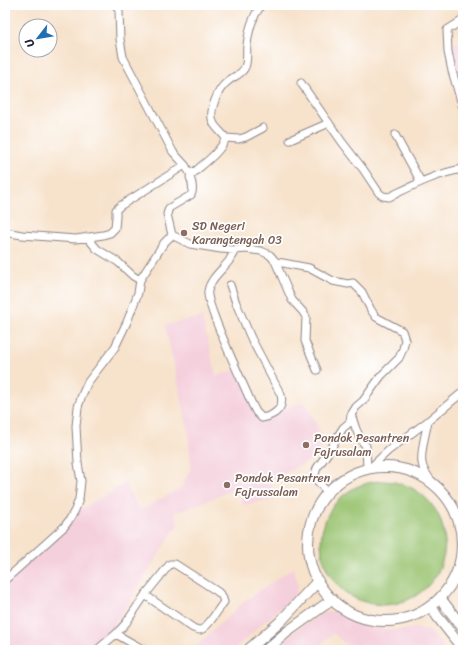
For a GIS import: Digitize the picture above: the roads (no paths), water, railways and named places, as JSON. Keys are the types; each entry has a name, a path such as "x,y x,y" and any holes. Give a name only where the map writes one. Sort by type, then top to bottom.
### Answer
{"main road":[{"path":"387,467 412,472 435,486 451,505 460,528 461,554 454,578 440,598 431,606 412,616 391,621 369,619 349,612 332,599 318,581 311,564 308,545 310,526 317,508 327,492 345,478 368,468 387,467"},
{"path":"248,650 280,622 318,581"},
{"path":"440,598 463,628"},
{"path":"266,650 287,632 332,599"},
{"path":"431,606 463,649"}],"street":[{"path":"116,5 119,11 120,39 123,57 173,152 191,175 190,177 193,192 168,210 167,214 172,235"},
{"path":"261,5 251,22 247,45 247,60 244,70 242,73 232,78 218,93 212,108 212,119 213,124 226,138 239,139 263,128"},
{"path":"463,20 447,30 448,52 463,108"},
{"path":"301,83 379,193 383,196 388,197 421,182 463,168"},
{"path":"290,140 329,123"},
{"path":"395,135 421,182"},
{"path":"191,175 212,158 220,149 226,138"},
{"path":"6,232 22,235 76,239 103,236 110,233 115,228 116,210 120,206 184,165"},
{"path":"172,235 190,244 221,249 246,249 261,251 270,255 276,262 292,300 306,317 305,341 317,370"},
{"path":"5,580 64,527 75,510 79,499 80,486 76,426 78,407 82,395 88,382 115,346 138,293 140,280 164,243 172,235"},
{"path":"87,237 97,249 118,262 133,276 140,280"},
{"path":"230,285 251,338 281,396 282,404 279,409 269,417 262,418 256,412 216,322 209,302 207,292 211,282 230,259 235,250"},
{"path":"276,262 309,268 333,281 348,284 353,283 362,292 376,317 402,331 405,340 399,358 381,376 351,415 350,422 343,428 317,468 314,477 327,492"},
{"path":"368,468 388,451 428,422 463,392"},
{"path":"351,415 361,440 366,446 368,468"},
{"path":"428,422 423,443 422,463 426,474 435,486"},
{"path":"97,650 116,634 168,565 175,564 218,592 222,596 224,602 207,626 200,630 193,628 145,596"},
{"path":"116,634 144,650"}],"waterway":[{"path":"5,281 5,298"}],"place":[{"name":"SD Negeri Karangtengah 03","path":"184,233"},
{"name":"Pondok Pesantren Fajrusalam","path":"306,445"},
{"name":"Pondok Pesantren Fajrussalam","path":"227,485"}]}
